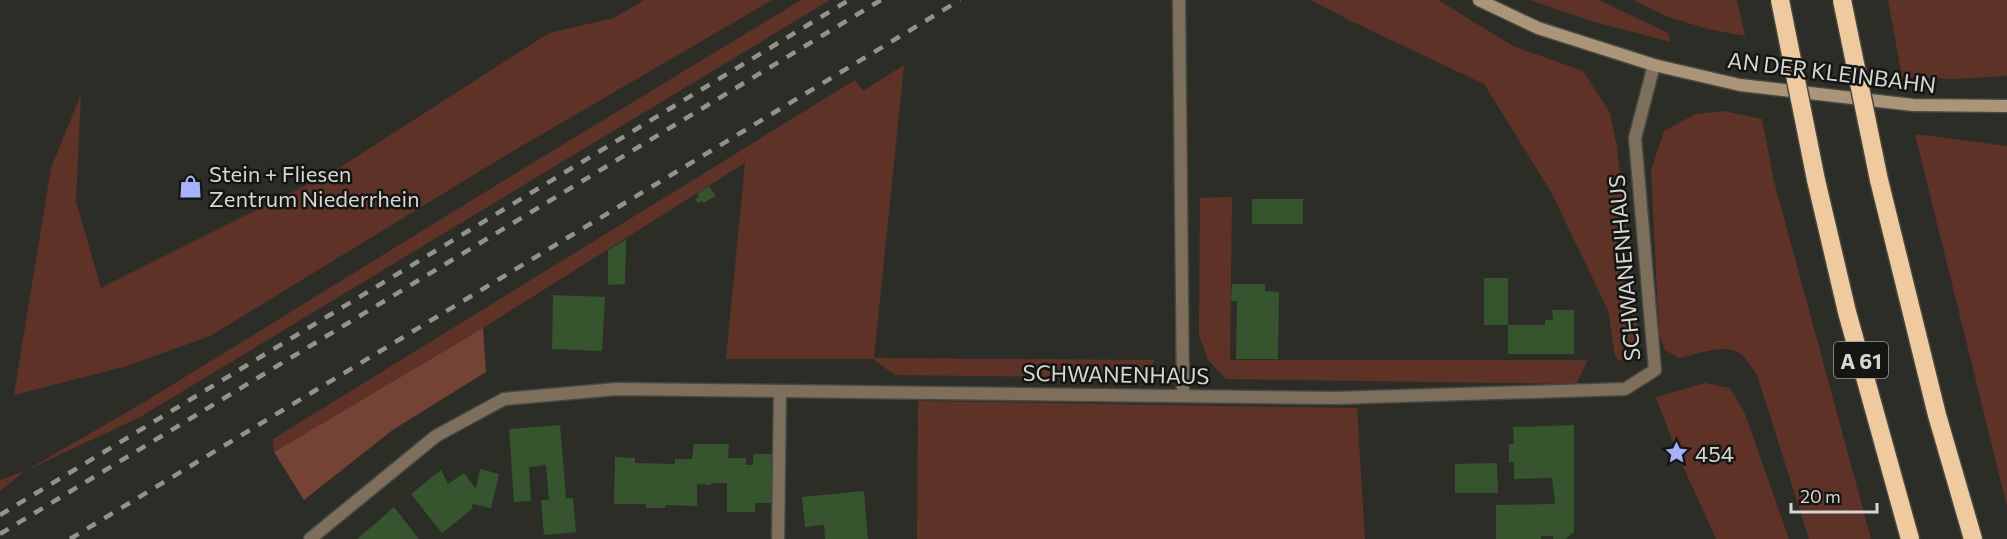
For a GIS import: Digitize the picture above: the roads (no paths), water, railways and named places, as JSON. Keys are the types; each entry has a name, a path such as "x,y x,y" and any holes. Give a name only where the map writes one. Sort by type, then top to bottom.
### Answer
{"highway":[{"name":"A 61","path":"1780,0 1816,180 1847,312 1910,539"},
{"name":"A 61","path":"1842,0 1879,180 1938,415 1973,539"}],"main road":[{"name":"AN DER KLEINBAHN","path":"1479,0 1538,28 1654,65 1740,85 1913,105 2007,106"}],"street":[{"path":"1179,0 1183,396"},
{"name":"SCHWANENHAUS","path":"310,539 436,436 504,399 617,389 1336,398 1625,389 1655,370 1635,138 1654,65"},
{"path":"778,539 780,391"}],"railway":[{"path":"0,515 849,0"},
{"path":"0,534 881,0"},
{"path":"70,539 960,0"}],"place":[{"name":"Stein + Fliesen Zentrum Niederrhein","path":"191,186"},
{"name":"454","path":"1677,453"}]}
